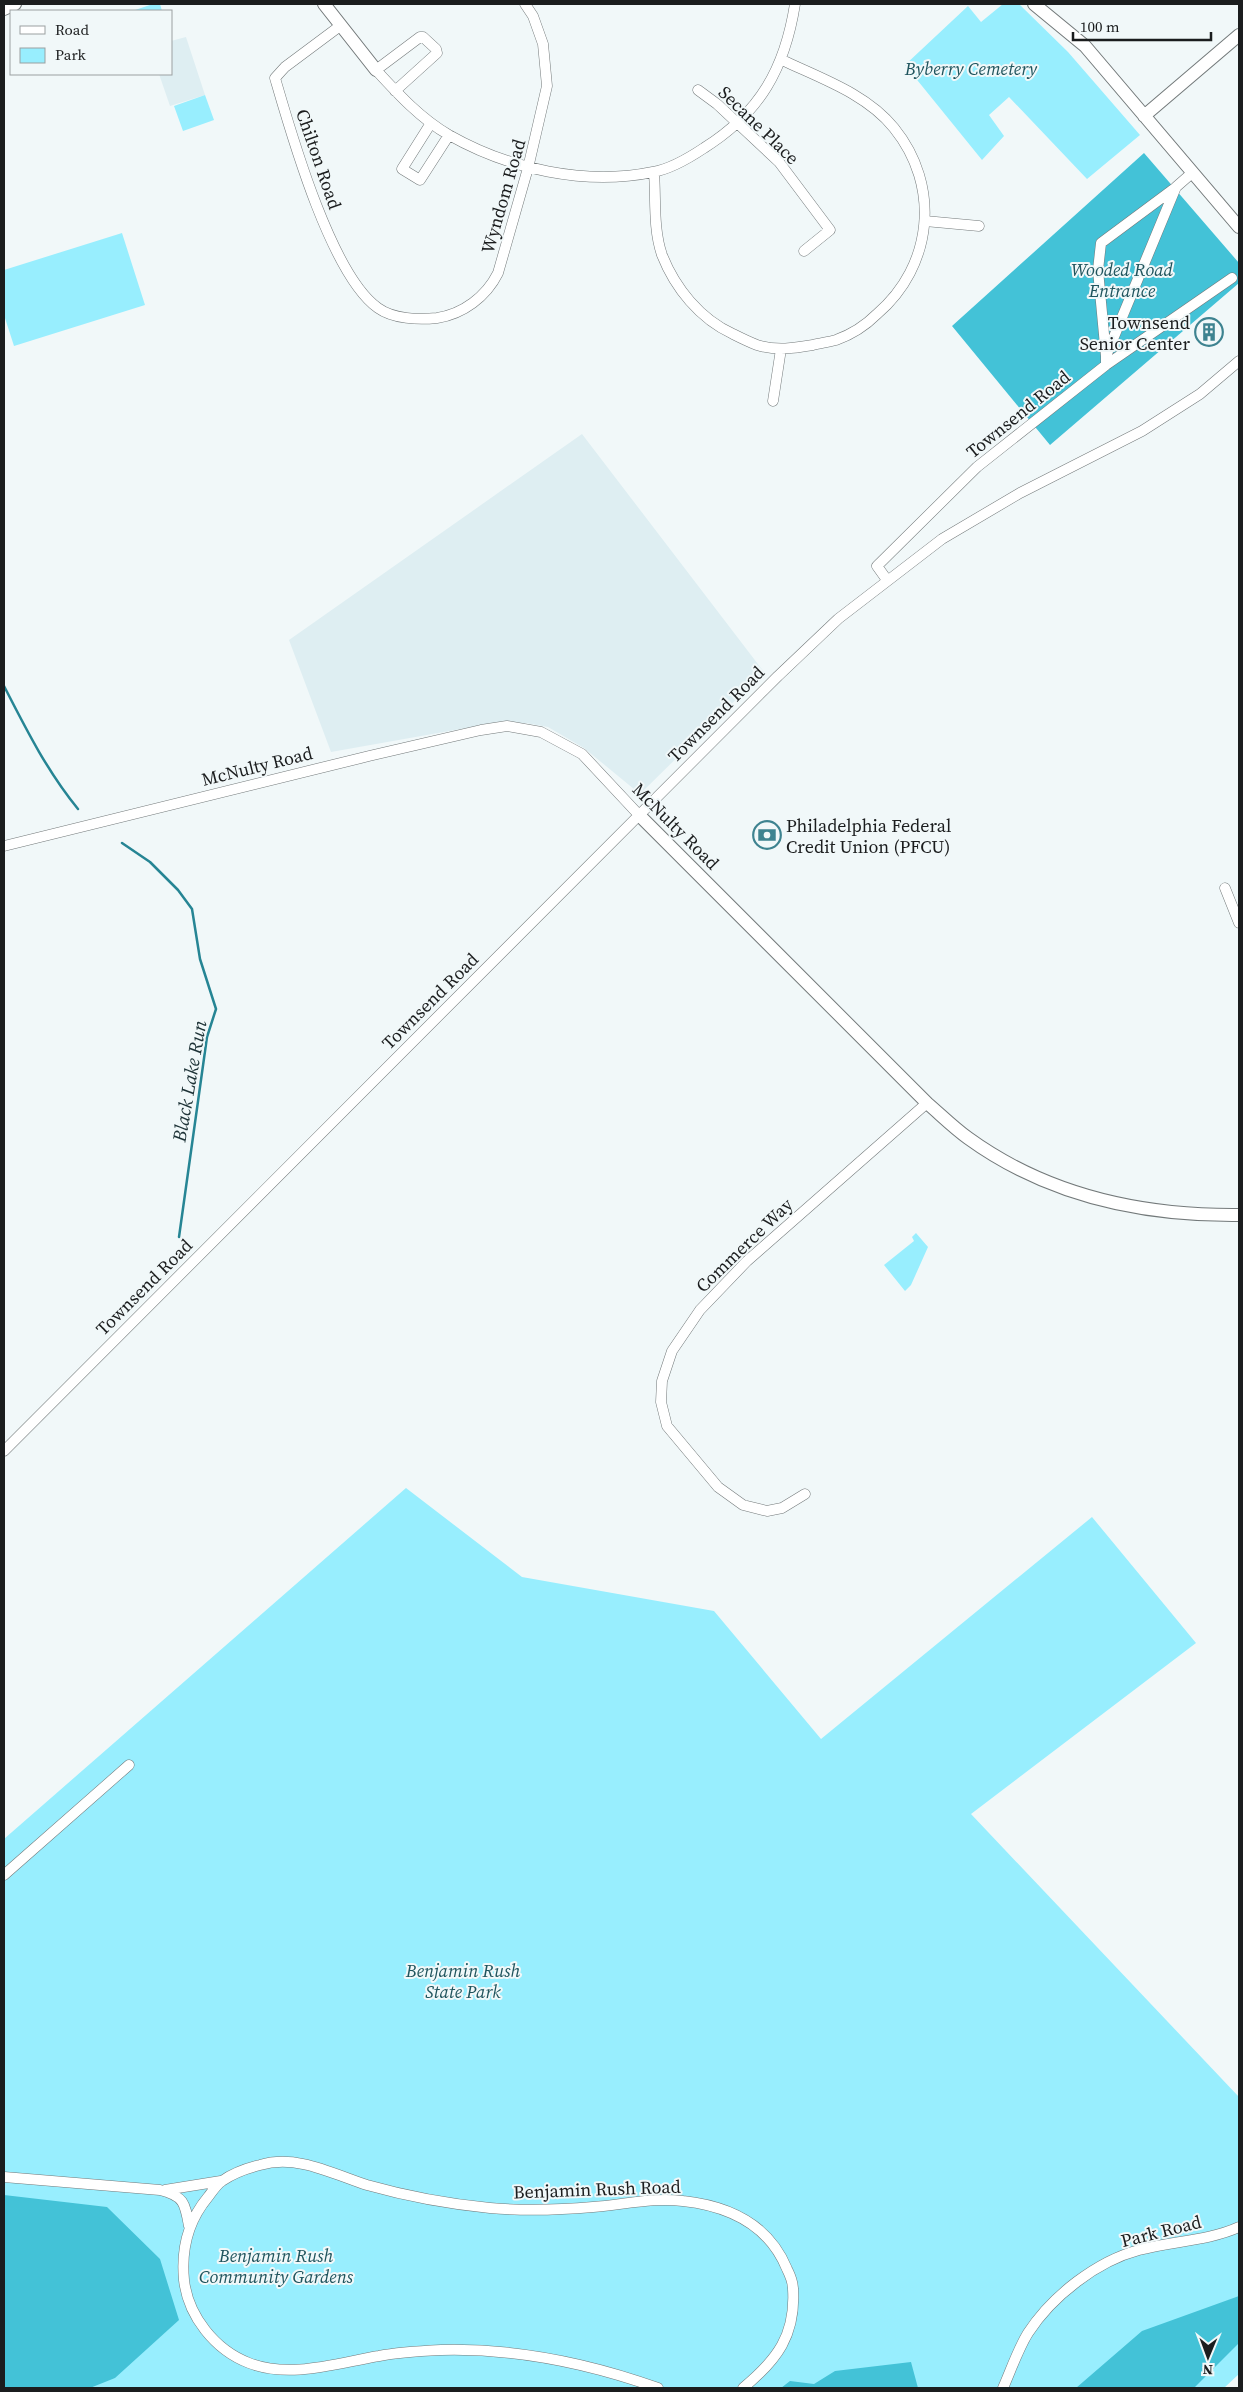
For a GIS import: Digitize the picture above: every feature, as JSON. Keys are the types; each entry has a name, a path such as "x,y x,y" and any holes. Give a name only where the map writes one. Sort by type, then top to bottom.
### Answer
{"street":[{"path":"4,9 15,4"},
{"path":"324,4 394,90 431,123 449,135 475,148 528,168 587,176 654,172 688,158 739,124 767,89 782,60 791,30 795,4"},
{"name":"Wyndom Road","path":"388,312 423,320 453,315 483,295 492,286 498,273 528,168 547,86 543,44 533,16 525,4"},
{"path":"1034,4 1084,46 1239,227"},
{"name":"Chilton Road","path":"340,26 285,67 276,78 290,131 330,239 362,293 378,308 388,312"},
{"path":"1144,116 1239,35"},
{"path":"376,70 422,37 436,49 437,53 394,90"},
{"path":"654,172 656,225 662,253 674,282 696,308 720,328 758,346 782,349 836,340 867,324 891,302 911,272 920,251 925,221 919,177 912,154 894,127 870,105 837,86 782,60"},
{"name":"Secane Place","path":"698,90 739,124 779,162 830,230 804,251"},
{"path":"431,123 402,170 420,180 449,135"},
{"path":"1106,361 1098,270 1101,243 1192,173"},
{"path":"1106,361 1176,187"},
{"path":"925,221 980,226"},
{"name":"Townsend Road","path":"886,580 877,566 977,467 1106,361 1232,278"},
{"path":"773,401 782,349"},
{"name":"Townsend Road","path":"4,1452 778,676 838,619 886,580 942,539 1020,493 1142,431 1180,408 1239,360"},
{"name":"McNulty Road","path":"4,846 481,730 507,726 541,732 582,754 639,815 927,1103 968,1138 1022,1170 1061,1189 1142,1210 1194,1215 1239,1215"},
{"path":"1224,888 1239,923"},
{"name":"Commerce Way","path":"805,1494 782,1508 767,1511 743,1504 718,1487 667,1426 661,1402 662,1381 672,1351 700,1310 747,1260 927,1103"},
{"path":"4,1875 129,1765"},
{"name":"Benjamin Rush Road","path":"160,2190 221,2181 263,2164 283,2162 330,2171 368,2185 449,2202 490,2208 546,2210 596,2207 644,2201 683,2200 725,2210 759,2228 780,2251 793,2285 792,2317 783,2348 761,2374 742,2388"},
{"name":"Benjamin Rush Road","path":"4,2177 160,2190 176,2194 186,2208 189,2226"},
{"name":"Benjamin Rush Road","path":"221,2181 201,2206 189,2226 183,2254 185,2294 200,2323 220,2348 248,2363 274,2370 297,2369 384,2355 441,2350 492,2351 517,2353 592,2367 658,2388"},
{"name":"Park Road","path":"1003,2388 1028,2333 1058,2295 1098,2268 1138,2250 1208,2236 1239,2227"}],"shaded area":[{"path":"186,37 205,95 170,106 159,75 172,75 172,41"},
{"path":"582,434 764,672 640,794 584,748 548,727 526,723 483,725 331,752 289,640"}],"green space":[{"path":"153,4 160,4 162,10 135,10"},
{"name":"Byberry Cemetery","path":"1003,4 1019,4 1068,52 1140,135 1087,179 1009,97 989,115 1004,136 982,160 905,65 968,6 981,22"},
{"path":"205,95 214,120 183,131 174,106"},
{"name":"Wooded Road Entrance","path":"1144,153 1239,263 1239,283 1050,445 952,326"},
{"path":"122,233 145,305 14,346 4,315 4,270"},
{"path":"916,1233 928,1247 911,1285 905,1291 884,1265 914,1241 912,1237"},
{"name":"Benjamin Rush State Park","path":"406,1488 522,1577 714,1611 821,1739 1092,1517 1196,1643 971,1814 1239,2097 1239,2374 1224,2388 4,2388 4,1839"},
{"path":"4,2195 107,2207 160,2259 179,2320 115,2378 90,2388 4,2388"},
{"path":"1239,2296 1239,2343 1194,2388 1076,2388 1142,2331"},
{"path":"911,2362 918,2388 781,2388 790,2381 814,2384 835,2371"}],"waterway":[{"name":"Black Lake Run","path":"4,686 47,765 78,809"},
{"name":"Black Lake Run","path":"122,843 150,862 178,890 192,909 200,959 216,1009 207,1037 179,1237"}],"place":[{"name":"Townsend Senior Center","path":"1209,332"},
{"name":"Philadelphia Federal Credit Union (PFCU)","path":"767,835"}],"park label":[{"name":"Benjamin Rush Community Gardens","path":"276,2265"}]}
